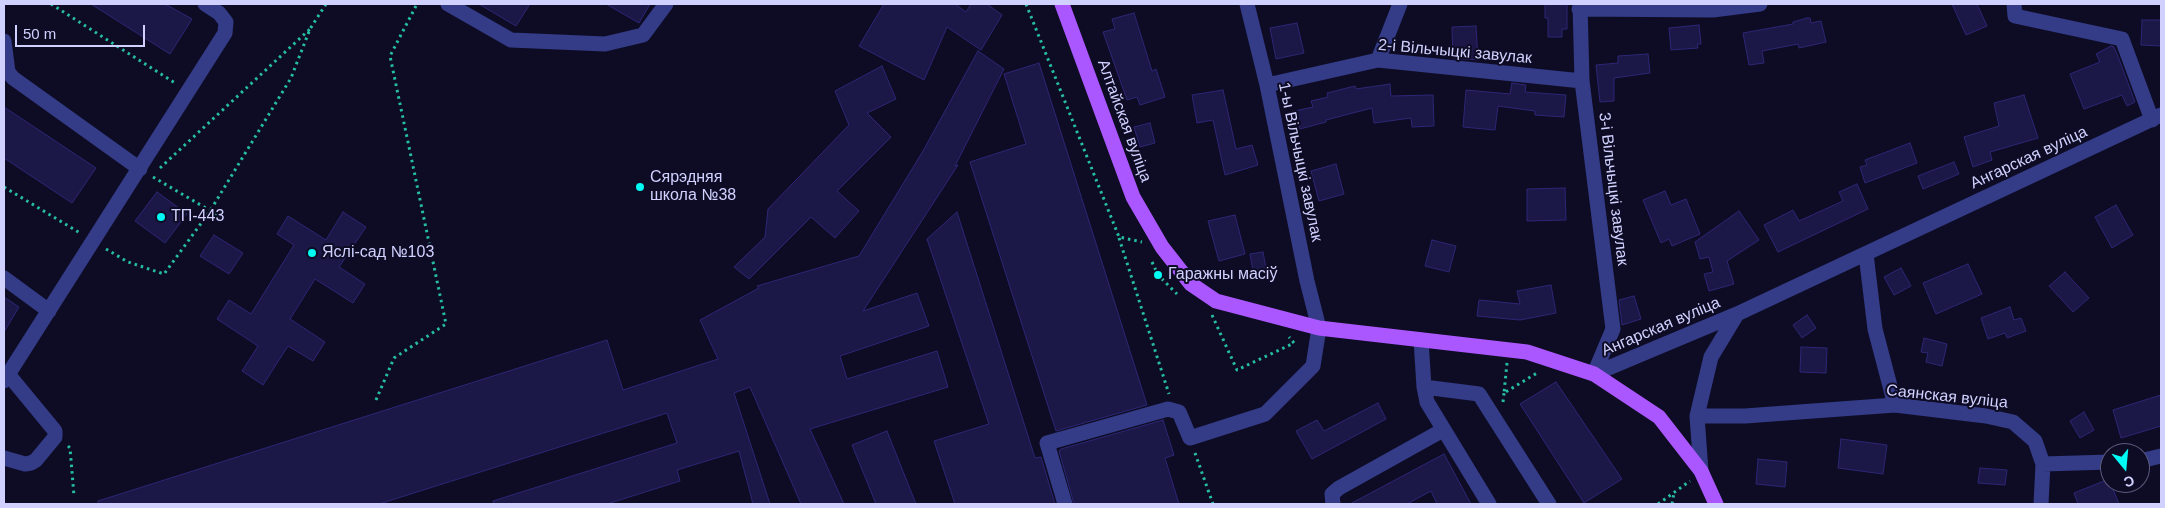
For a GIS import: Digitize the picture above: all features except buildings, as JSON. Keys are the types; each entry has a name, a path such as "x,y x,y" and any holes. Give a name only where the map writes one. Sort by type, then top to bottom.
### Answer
{"main road":[{"name":"Алтайская вуліца","path":"1062,4 1134,197 1162,247"},
{"name":"Ангарская вуліца","path":"1162,247 1191,284 1216,301 1319,328 1527,352 1594,374"},
{"path":"1594,374 1659,417 1693,475 1716,504"}],"street":[{"path":"4,458 25,464 31,463 36,460 55,438 53,426 6,378 93,241 146,172 188,92 225,33 226,22 219,13 205,4"},
{"path":"448,4 511,40 605,44 643,35 666,4"},
{"name":"1-ы Вільчыцкі завулак","path":"1247,4 1267,85 1305,271 1319,328"},
{"path":"1378,60 1400,4"},
{"path":"1580,6 1713,10 1760,4"},
{"path":"2014,4 2015,16 2122,39 2157,117"},
{"name":"3-і Вільчыцкі завулак","path":"1580,6 1582,81 1613,329 1594,374"},
{"path":"4,41 8,72 14,78 146,172"},
{"name":"2-і Вільчыцкі завулак","path":"1267,85 1378,60 1582,81"},
{"name":"Ангарская вуліца","path":"1594,374 1737,314 2157,117"},
{"path":"1866,254 1875,329 1895,405"},
{"path":"4,278 49,311"},
{"path":"1693,475 1698,416 1711,357 1737,314"},
{"path":"1065,504 1047,443 1101,426 1174,409 1184,418 1190,438 1265,414 1313,366 1319,328"},
{"path":"1421,340 1424,387 1427,402 1489,504"},
{"path":"1424,387 1478,394 1549,504"},
{"name":"Саянская вуліца","path":"1698,416 1745,416 1895,405 1986,416 2013,422 2035,441 2043,464"},
{"path":"1333,504 1332,494 1339,488 1443,430"},
{"path":"2041,504 2043,464 2100,462"}],"path":[{"path":"51,4 188,92"},
{"path":"4,187 128,262 164,274 210,210 291,78 310,29 326,4"},
{"path":"376,400 394,358 446,324 390,56 417,4"},
{"path":"1026,4 1119,237 1174,409"},
{"path":"221,217 146,172 310,29"},
{"path":"1119,237 1162,247"},
{"path":"1212,315 1237,370"},
{"path":"1294,344 1316,346"},
{"path":"1514,360 1508,360 1504,393 1541,370"},
{"path":"55,438 70,448 74,496"},
{"path":"1190,438 1213,504"},
{"path":"1693,475 1695,488"},
{"path":"1658,504 1674,493 1693,475"},
{"path":"1672,504 1674,493"}],"place":[{"name":"Сярэдняя школа №38","path":"640,187"},
{"name":"ТП-443","path":"161,217"},
{"name":"Яслі-сад №103","path":"312,253"},
{"name":"Гаражны масіў","path":"1158,275"}]}
